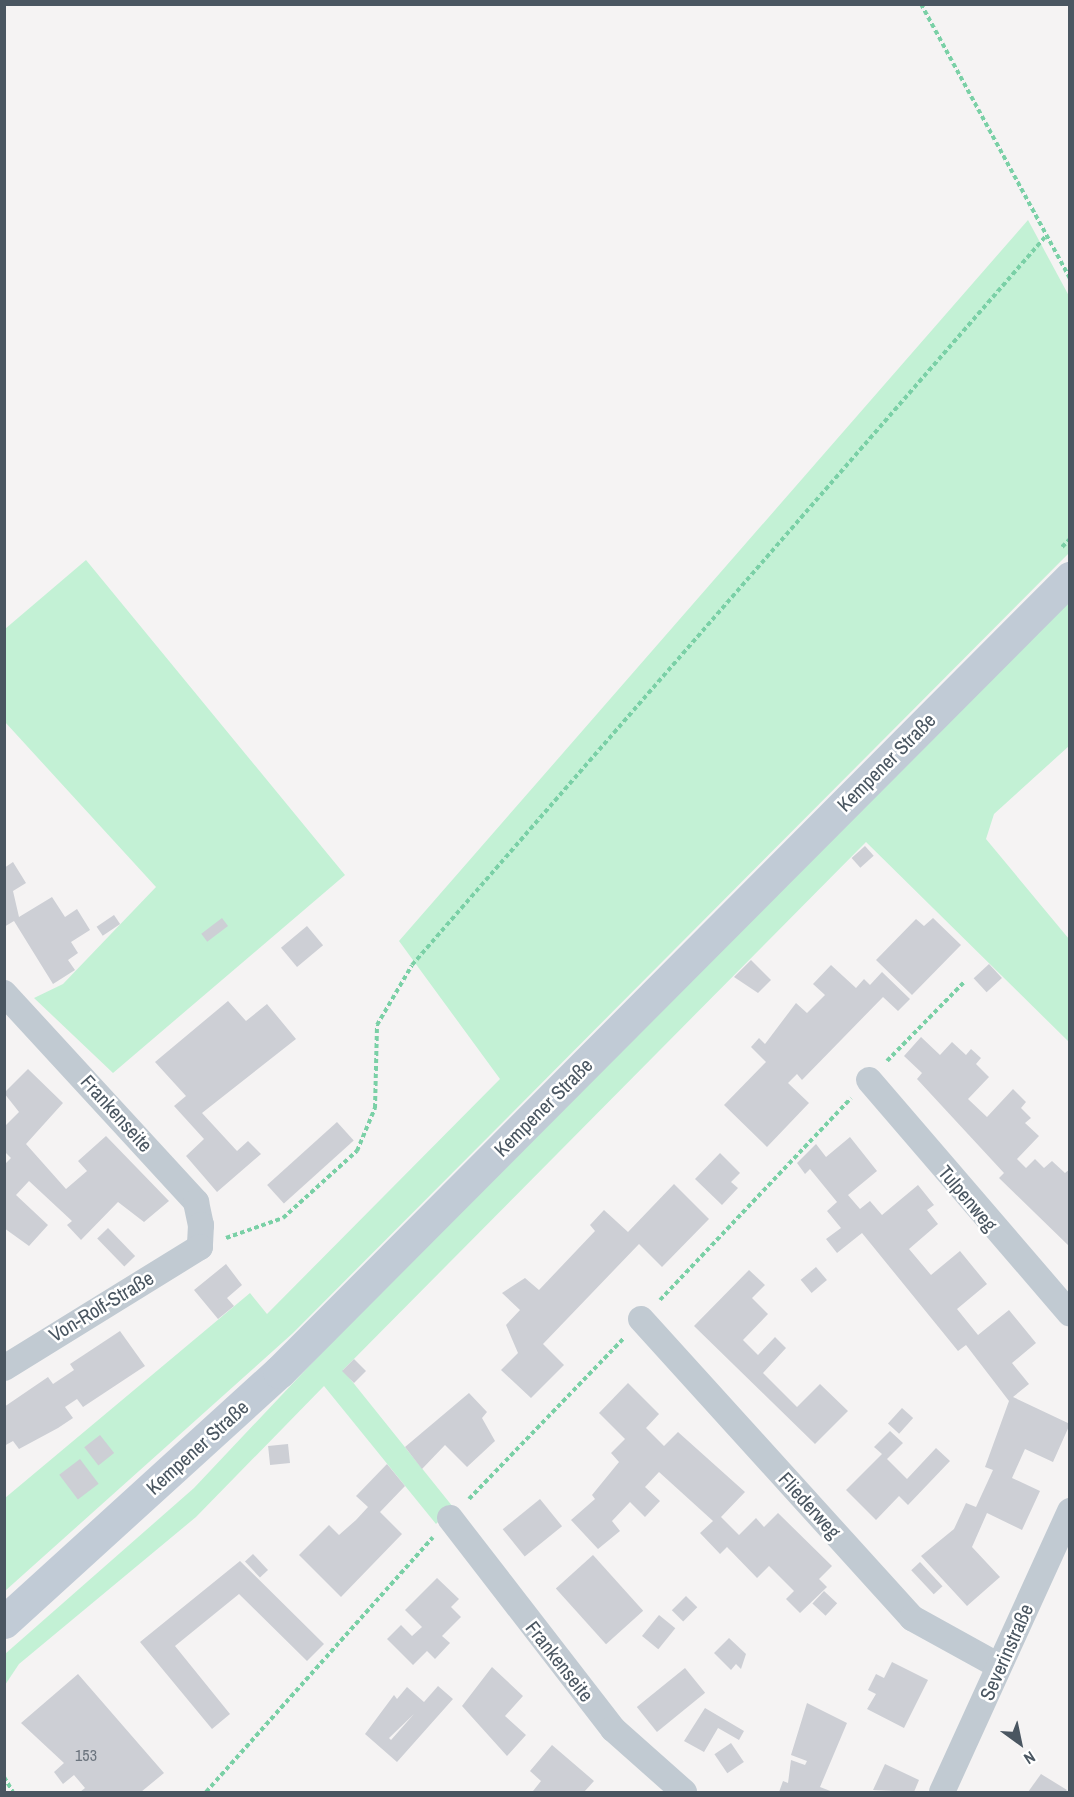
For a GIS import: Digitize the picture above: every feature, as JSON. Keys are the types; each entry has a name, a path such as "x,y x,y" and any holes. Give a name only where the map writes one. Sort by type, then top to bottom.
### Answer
{"main road":[{"name":"Kempener Straße","path":"4,1622 279,1372 1070,578"}],"street":[{"name":"Frankenseite","path":"4,993 196,1202 200,1247"},
{"name":"Tulpenweg","path":"869,1080 1070,1314"},
{"name":"Von-Rolf-Straße","path":"4,1368 200,1247"},
{"name":"Fliederweg","path":"641,1319 912,1618 999,1666"},
{"name":"Severinstraße","path":"942,1792 1070,1510"},
{"name":"Frankenseite","path":"450,1518 613,1729 684,1792"}],"path":[{"path":"921,4 1070,278"},
{"path":"200,1247 283,1218 357,1151 375,1108 377,1025 412,965 1046,236"},
{"path":"207,1792 450,1518 964,982"},
{"path":"4,1777 13,1792"}],"green space":[{"path":"1028,220 1069,296 1069,553 293,1333 5,1591 5,1498 250,1293 267,1314 500,1079 399,941"},
{"path":"86,560 345,875 113,1073 34,998 63,984 156,887 5,722 5,629"},
{"path":"1069,597 1069,746 994,814 986,839 1069,939 1069,1042 866,842 343,1370 453,1507 436,1524 324,1386 196,1517 19,1664 5,1685 5,1654 194,1488 396,1274"}],"building":[{"path":"865,846 874,856 860,868 852,858"},
{"path":"13,862 26,883 13,891 19,917 52,897 65,917 77,909 90,930 71,942 78,953 68,960 75,970 53,984 14,921 4,927 4,868"},
{"path":"114,915 120,924 103,936 97,927"},
{"path":"222,918 228,926 207,942 201,934"},
{"path":"933,918 961,945 912,995 876,960 916,919 924,926"},
{"path":"307,926 323,945 297,967 281,948"},
{"path":"751,960 771,980 758,993 734,977"},
{"path":"989,964 1002,978 987,992 974,978"},
{"path":"831,965 856,988 864,979 870,985 882,972 910,999 898,1011 883,997 802,1080 797,1074 788,1083 809,1103 767,1147 724,1105 766,1062 751,1047 759,1038 765,1044 796,1003 807,1013 825,995 813,984"},
{"path":"228,1001 246,1021 267,1004 296,1039 202,1113 237,1151 248,1141 261,1154 217,1192 186,1156 204,1139 174,1106 186,1096 155,1062"},
{"path":"921,1037 940,1055 952,1042 966,1055 971,1049 981,1058 976,1064 989,1077 968,1099 987,1117 1013,1089 1026,1102 1021,1108 1031,1118 1025,1123 1039,1136 1017,1159 1026,1168 1035,1159 1044,1168 1052,1161 1065,1173 1070,1169 1070,1247 999,1178 1004,1173 917,1079 922,1073 904,1056"},
{"path":"28,1069 63,1103 26,1144 66,1189 87,1171 78,1161 106,1136 169,1201 144,1222 118,1202 81,1240 67,1225 72,1221 29,1181 16,1195 48,1225 29,1246 4,1228 4,1165 11,1158 4,1151 4,1127 19,1112 4,1093"},
{"path":"337,1122 354,1141 284,1203 267,1185"},
{"path":"850,1137 877,1171 848,1195 860,1209 870,1201 882,1215 918,1185 934,1205 927,1210 938,1224 909,1249 931,1275 960,1251 987,1284 957,1309 978,1335 1009,1310 1036,1343 1012,1363 1029,1384 1013,1397 1070,1424 1053,1462 1025,1449 1012,1478 1040,1491 1022,1530 987,1513 972,1547 1000,1577 967,1606 921,1556 954,1529 966,1503 976,1507 993,1470 985,1467 1009,1401 966,1345 958,1351 862,1233 837,1253 826,1239 841,1228 827,1211 837,1202 810,1169 805,1174 797,1163 816,1144 826,1157"},
{"path":"720,1153 740,1173 731,1182 738,1188 722,1205 695,1179"},
{"path":"674,1184 709,1219 662,1267 639,1244 543,1344 564,1365 531,1398 501,1370 518,1353 506,1325 520,1310 502,1293 525,1278 539,1290 595,1231 590,1225 604,1210 628,1232"},
{"path":"108,1228 135,1256 124,1266 97,1238"},
{"path":"226,1264 242,1285 227,1298 234,1306 218,1319 194,1290"},
{"path":"816,1267 827,1280 812,1293 801,1280"},
{"path":"749,1270 765,1285 752,1298 768,1314 743,1340 758,1355 775,1337 786,1348 763,1373 797,1407 820,1384 848,1411 815,1444 694,1326"},
{"path":"120,1331 145,1366 83,1407 77,1399 65,1407 73,1418 58,1428 19,1449 13,1441 4,1446 4,1407 48,1377 53,1384 74,1370 70,1364"},
{"path":"354,1359 366,1371 354,1383 342,1371"},
{"path":"628,1383 659,1414 646,1428 664,1446 678,1432 745,1492 721,1517 739,1535 756,1518 764,1527 778,1513 832,1566 819,1579 827,1587 800,1613 786,1599 794,1591 769,1566 757,1578 727,1547 720,1554 700,1533 713,1521 659,1472 645,1487 660,1501 645,1517 630,1502 612,1521 620,1531 598,1549 571,1520 595,1499 592,1495 619,1462 611,1453 625,1439 599,1413"},
{"path":"469,1393 487,1412 482,1418 495,1441 467,1467 445,1445 422,1469 405,1447"},
{"path":"902,1408 913,1418 899,1434 888,1424"},
{"path":"890,1431 903,1443 887,1459 907,1479 936,1448 950,1461 908,1505 899,1496 876,1520 846,1490 882,1454 874,1447"},
{"path":"100,1435 114,1453 98,1465 84,1447"},
{"path":"288,1444 290,1463 270,1465 268,1446"},
{"path":"80,1459 99,1484 78,1499 59,1475"},
{"path":"387,1464 405,1486 380,1512 402,1534 341,1597 299,1555 329,1525 339,1535 356,1520 368,1507 356,1496"},
{"path":"540,1499 562,1526 525,1556 503,1529"},
{"path":"253,1554 268,1570 260,1578 245,1562"},
{"path":"593,1555 643,1611 606,1644 556,1588"},
{"path":"240,1561 324,1644 307,1661 239,1594 175,1646 230,1714 212,1729 140,1642"},
{"path":"920,1562 943,1586 934,1594 911,1570"},
{"path":"437,1578 459,1599 451,1607 461,1617 442,1636 450,1643 435,1659 427,1651 413,1665 387,1639 401,1625 412,1636 422,1627 405,1610"},
{"path":"824,1591 837,1603 826,1616 812,1603"},
{"path":"686,1596 697,1607 683,1621 672,1610"},
{"path":"659,1615 675,1628 658,1649 642,1636"},
{"path":"729,1638 746,1654 741,1669 736,1664 731,1670 714,1653"},
{"path":"892,1662 928,1680 904,1728 867,1709 876,1694 868,1690 876,1674 884,1678"},
{"path":"492,1667 523,1696 505,1716 526,1735 507,1756 462,1706"},
{"path":"685,1668 705,1693 657,1732 637,1707"},
{"path":"78,1674 164,1773 141,1792 80,1792 85,1788 74,1775 63,1784 54,1772 64,1763 21,1723"},
{"path":"438,1686 453,1699 397,1762 365,1734 394,1695 397,1699 407,1687 424,1702","holes":["414,1714 391,1740 389,1738"]},
{"path":"807,1703 847,1723 820,1787 833,1792 779,1792 783,1781 788,1783 791,1760 805,1765 807,1761 791,1755"},
{"path":"705,1708 744,1731 739,1740 718,1728 704,1752 684,1741"},
{"path":"731,1743 744,1762 727,1773 714,1754"},
{"path":"552,1745 594,1781 584,1792 533,1791 541,1781 530,1771"},
{"path":"885,1764 919,1780 914,1792 873,1790"},
{"path":"1041,1774 1067,1790 1065,1792 1028,1792"}]}
